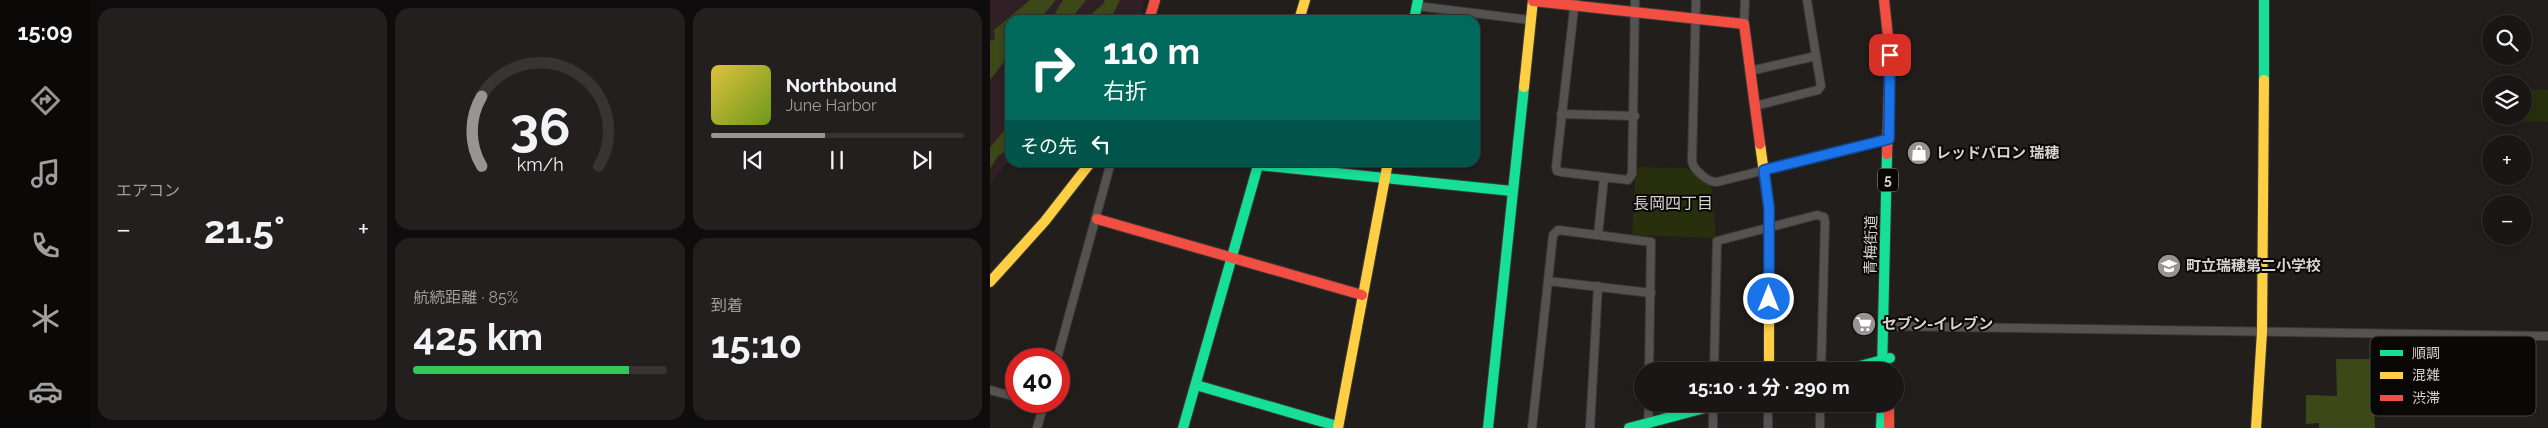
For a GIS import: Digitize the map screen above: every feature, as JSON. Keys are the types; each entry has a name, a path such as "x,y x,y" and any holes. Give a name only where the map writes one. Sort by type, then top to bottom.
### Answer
{"street":[{"path":"1150,15 1155,0"},
{"path":"1300,15 1305,0"},
{"path":"1488,428 1533,0 1575,3 1634,12 1744,24"},
{"path":"1575,3 1561,114 1557,171 1628,180 1632,174 1635,116 1635,0"},
{"path":"1696,0 1694,18 1692,165 1714,183 1889,139"},
{"path":"1745,0 1744,24 1764,170 1769,227 1768,362"},
{"path":"1755,106 1818,90 1821,86 1807,0"},
{"name":"青梅街道","path":"1884,0 1890,55 1887,327"},
{"name":"青梅街道","path":"1885,362 1896,115 1892,0"},
{"path":"2256,428 2262,332 2264,0"},
{"path":"1418,3 1530,20"},
{"path":"1750,71 1816,56"},
{"path":"1561,114 1635,116"},
{"path":"990,282 1045,221 1087,167"},
{"path":"1060,348 1110,167"},
{"path":"1183,428 1258,167"},
{"path":"1284,167 1512,191"},
{"path":"1196,385 1338,427 1387,167"},
{"path":"1598,234 1604,178"},
{"path":"1714,362 1716,245 1721,238 1817,215 1824,218 1821,362"},
{"path":"1097,218 1362,295"},
{"path":"1532,428 1555,232 1598,234 1651,242 1649,362"},
{"path":"1548,281 1651,293"},
{"path":"1590,428 1598,286"},
{"path":"1887,327 2548,336"},
{"path":"1875,362 1886,359"},
{"path":"990,390 1005,394"},
{"path":"1648,425 1649,412"},
{"path":"1629,428 1648,425 1689,412"},
{"path":"1712,428 1714,412"},
{"path":"1768,412 1768,428"},
{"path":"1820,412 1820,428"},
{"path":"1881,428 1882,412"},
{"path":"1889,428 1890,412"},
{"path":"1037,428 1041,413"}],"shaded area":[{"path":"990,0 1144,0 1140,15 1005,15 1005,165 990,184"}],"green space":[{"path":"1030,0 1056,0 1043,15 1012,15"},
{"path":"1063,0 1086,0 1074,15 1054,15"},
{"path":"1105,0 1120,0 1112,15 1090,15"},
{"path":"1005,21 1005,60 990,80 990,41 995,39 994,30"},
{"path":"2532,89 2548,90 2548,122 2532,122"},
{"path":"1005,129 1005,151 998,156 990,169 990,148"},
{"path":"1636,167 1687,168 1712,188 1716,238 1632,235"},
{"path":"2336,359 2370,359 2370,416 2374,416 2375,428 2319,428 2319,423 2306,424 2306,395 2337,396"}],"traffic: fast":[{"path":"1415,15 1418,0"},
{"path":"2264,0 2264,80"},
{"path":"1488,428 1524,87"},
{"path":"1882,362 1887,154"},
{"path":"1183,428 1258,167"},
{"path":"1278,167 1512,191"},
{"path":"1875,362 1890,358"},
{"path":"1196,385 1337,426"},
{"path":"1629,428 1690,412"},
{"path":"1881,428 1882,412"}],"traffic: slow":[{"path":"1300,15 1305,0"},
{"path":"1524,87 1533,0"},
{"path":"2256,428 2262,332 2264,80"},
{"path":"1760,144 1769,208 1769,362"},
{"path":"990,282 1045,221 1087,167"},
{"path":"1338,428 1387,167"}],"traffic: jam":[{"path":"1150,15 1155,0"},
{"path":"1884,0 1890,55 1887,154"},
{"path":"1533,1 1744,24 1760,144"},
{"path":"1097,219 1362,295"},
{"path":"1889,412 1889,428"}],"place":[{"name":"レッドバロン 瑞穂","path":"1919,153"},
{"name":"町立瑞穂第二小学校","path":"2169,266"},
{"name":"セブン-イレブン","path":"1864,324"}],"district":[{"name":"長岡四丁目","path":"1673,203"}],"route":[{"path":"1769,299 1769,208 1764,170 1889,139 1890,55"}]}
